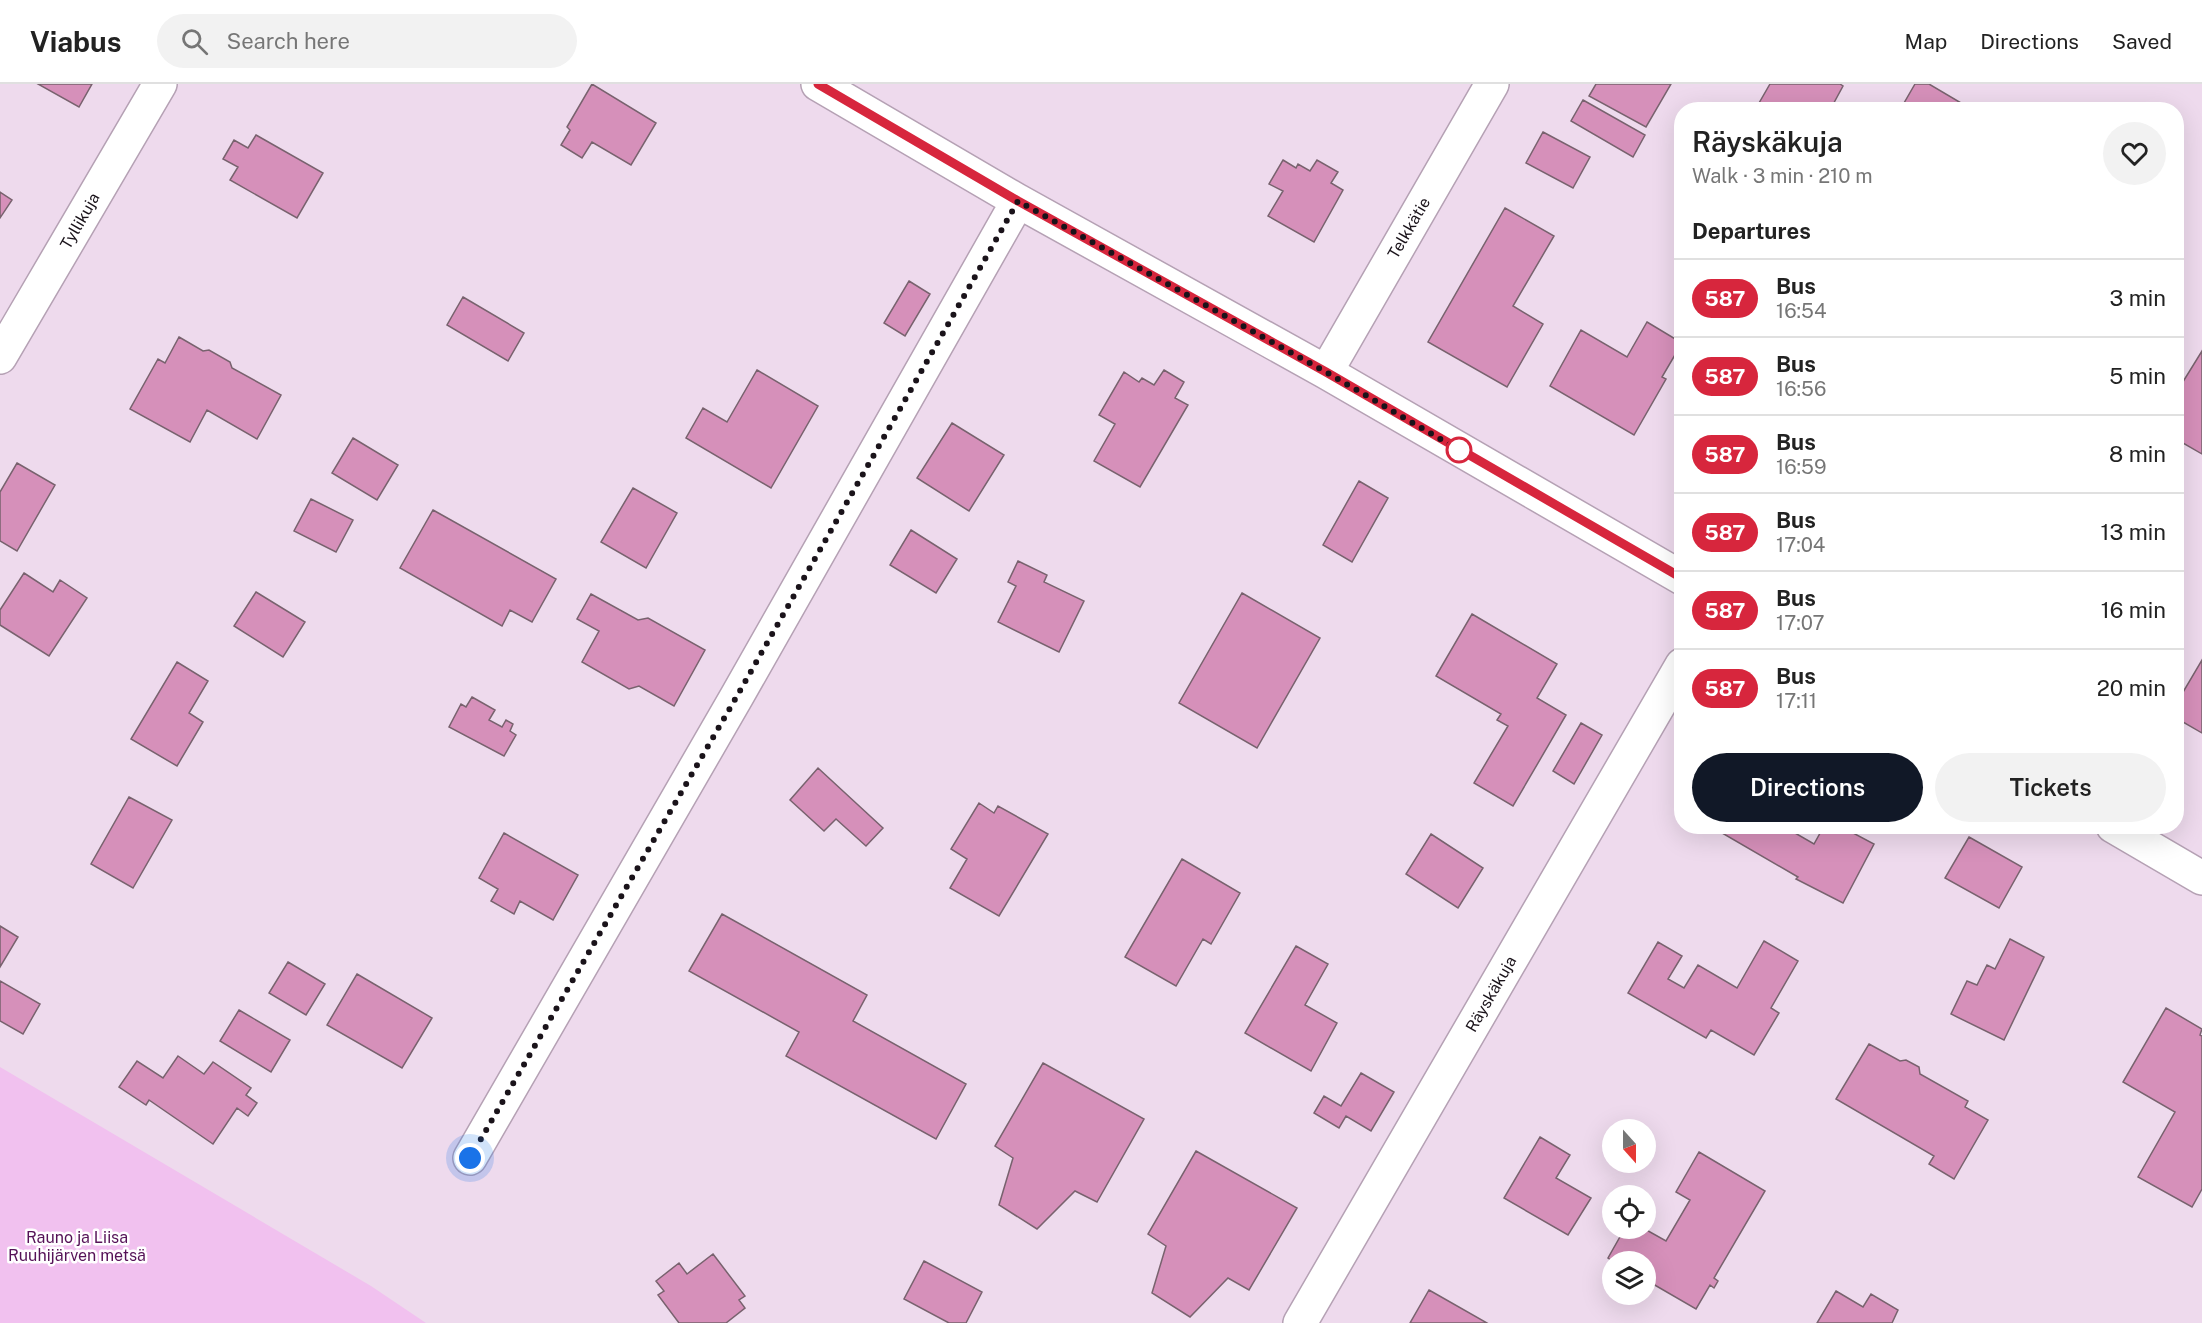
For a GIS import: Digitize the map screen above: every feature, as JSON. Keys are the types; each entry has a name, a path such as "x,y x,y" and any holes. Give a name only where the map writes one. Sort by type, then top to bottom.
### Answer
{"street":[{"name":"Tyllikuja","path":"0,357 160,84"},
{"path":"818,84 1018,201 1326,372 1674,573"},
{"name":"Telkkätie","path":"1326,372 1492,84"},
{"path":"470,1158 737,696 1018,201"},
{"name":"Räyskäkuja","path":"1300,1323 1674,679"},
{"path":"2127,834 2202,878"}],"green space":[{"name":"Rauno ja Liisa Ruuhijärven metsä","path":"0,1067 371,1286 426,1323 0,1323"}],"building":[{"path":"38,84 92,84 79,107"},
{"path":"592,84 656,123 631,165 592,142 582,158 561,145 570,130 567,127"},
{"path":"1596,84 1671,84 1646,127 1589,96"},
{"path":"1770,84 1840,84 1843,86 1834,102 1760,102"},
{"path":"1915,84 1929,84 1959,102 1905,102"},
{"path":"1583,100 1645,135 1633,157 1571,121"},
{"path":"1543,132 1590,157 1573,188 1526,163"},
{"path":"256,135 323,173 297,218 230,180 238,167 223,159 234,140 248,148"},
{"path":"1283,160 1296,168 1298,164 1310,171 1317,160 1338,172 1331,183 1343,190 1314,242 1268,216 1283,191 1269,184"},
{"path":"0,192 12,200 0,218"},
{"path":"1505,208 1554,236 1513,306 1543,324 1507,387 1428,342"},
{"path":"909,281 930,294 905,336 884,323"},
{"path":"463,297 524,333 508,361 447,325"},
{"path":"1647,322 1674,338 1674,357 1662,377 1666,379 1634,435 1550,386 1581,330 1627,357"},
{"path":"179,337 203,351 209,350 230,362 232,368 281,395 257,439 207,410 190,442 130,409 158,359 165,363"},
{"path":"2202,351 2202,454 2184,444 2184,380"},
{"path":"757,370 818,406 771,488 686,438 703,408 727,422"},
{"path":"1164,370 1184,382 1175,398 1188,405 1140,487 1094,461 1115,424 1099,415 1124,372 1139,382 1142,378 1154,385"},
{"path":"952,423 1004,455 969,511 917,478"},
{"path":"353,438 398,465 377,500 332,473"},
{"path":"17,463 55,485 17,551 0,541 0,492"},
{"path":"1359,481 1388,498 1352,562 1323,545"},
{"path":"633,488 677,513 646,568 601,542"},
{"path":"311,499 353,520 336,552 294,531"},
{"path":"433,510 556,579 532,622 510,610 502,626 400,568"},
{"path":"911,530 957,559 936,593 890,565"},
{"path":"1018,561 1047,575 1044,582 1084,601 1059,652 998,622 1016,586 1008,582"},
{"path":"24,573 53,592 60,580 87,598 49,656 0,625 0,610"},
{"path":"256,592 305,622 283,657 234,626"},
{"path":"1242,593 1320,638 1257,748 1179,703"},
{"path":"591,594 638,620 648,618 705,650 674,706 639,686 629,689 582,662 599,631 577,619"},
{"path":"1472,614 1557,664 1537,698 1566,715 1513,806 1474,783 1508,726 1497,720 1501,714 1436,676"},
{"path":"2202,660 2202,733 2184,723 2184,690"},
{"path":"177,662 208,681 189,713 203,722 177,766 131,739"},
{"path":"472,697 495,710 489,720 502,727 506,720 513,724 510,731 516,735 504,756 449,727 461,704 466,707"},
{"path":"1581,723 1602,735 1574,784 1553,771"},
{"path":"818,768 883,828 866,846 836,819 824,831 790,800"},
{"path":"129,797 172,820 133,888 91,864"},
{"path":"979,803 994,813 998,806 1048,834 999,916 950,888 967,859 951,849"},
{"path":"504,833 578,875 553,920 520,901 514,914 491,901 498,889 479,878"},
{"path":"1431,834 1483,868 1458,908 1406,874"},
{"path":"1724,834 1797,834 1814,844 1820,834 1855,834 1874,844 1843,903 1796,879 1798,877"},
{"path":"1969,837 2022,867 1999,908 1945,878"},
{"path":"1182,859 1240,893 1211,944 1203,939 1176,986 1125,957"},
{"path":"722,914 867,995 853,1021 966,1084 936,1139 786,1056 799,1032 689,971"},
{"path":"0,926 18,937 0,967"},
{"path":"2010,939 2044,957 2004,1040 1951,1014 1967,981 1977,985 1987,965 1995,969"},
{"path":"1764,941 1798,961 1771,1008 1779,1013 1754,1055 1711,1030 1706,1038 1628,993 1658,942 1682,956 1668,979 1684,988 1698,965 1737,988"},
{"path":"1296,946 1328,964 1305,1005 1337,1023 1311,1071 1245,1033"},
{"path":"288,962 325,984 306,1015 269,993"},
{"path":"357,974 432,1018 402,1068 327,1025"},
{"path":"0,981 40,1004 23,1034 0,1021"},
{"path":"2166,1008 2202,1029 2200,1035 2202,1036 2202,1189 2192,1207 2138,1177 2175,1112 2123,1082"},
{"path":"239,1010 290,1040 271,1072 220,1041"},
{"path":"1869,1044 1900,1061 1906,1060 1919,1067 1920,1074 1968,1101 1965,1107 1988,1120 1954,1179 1929,1164 1934,1156 1836,1099"},
{"path":"178,1056 204,1074 213,1062 251,1088 246,1095 257,1103 248,1116 237,1108 213,1144 149,1100 146,1105 119,1087 137,1061 163,1078"},
{"path":"1043,1063 1144,1119 1097,1202 1075,1191 1037,1229 999,1205 1013,1158 995,1146"},
{"path":"1361,1073 1394,1092 1371,1131 1346,1116 1339,1128 1314,1113 1324,1096 1341,1106"},
{"path":"1540,1137 1570,1155 1556,1178 1591,1198 1568,1235 1504,1198"},
{"path":"1196,1151 1297,1208 1249,1290 1228,1278 1190,1317 1152,1293 1166,1246 1148,1234"},
{"path":"1699,1152 1765,1191 1714,1278 1718,1281 1714,1288 1710,1285 1696,1309 1656,1286 1656,1251 1612,1251 1619,1239 1656,1239 1656,1235 1666,1241 1690,1200 1676,1192"},
{"path":"713,1254 745,1296 739,1300 745,1308 726,1323 679,1323 658,1295 664,1291 656,1281 679,1263 687,1274"},
{"path":"924,1261 982,1292 966,1323 949,1323 904,1299"},
{"path":"1429,1290 1487,1323 1410,1323"},
{"path":"1836,1291 1863,1307 1871,1294 1898,1310 1892,1323 1817,1323"}],"bus line":[{"name":"587","path":"818,84 1018,201 1326,372 1674,573"}],"route":[{"path":"470,1158 737,696 1018,201 1326,372 1459,450"}]}
